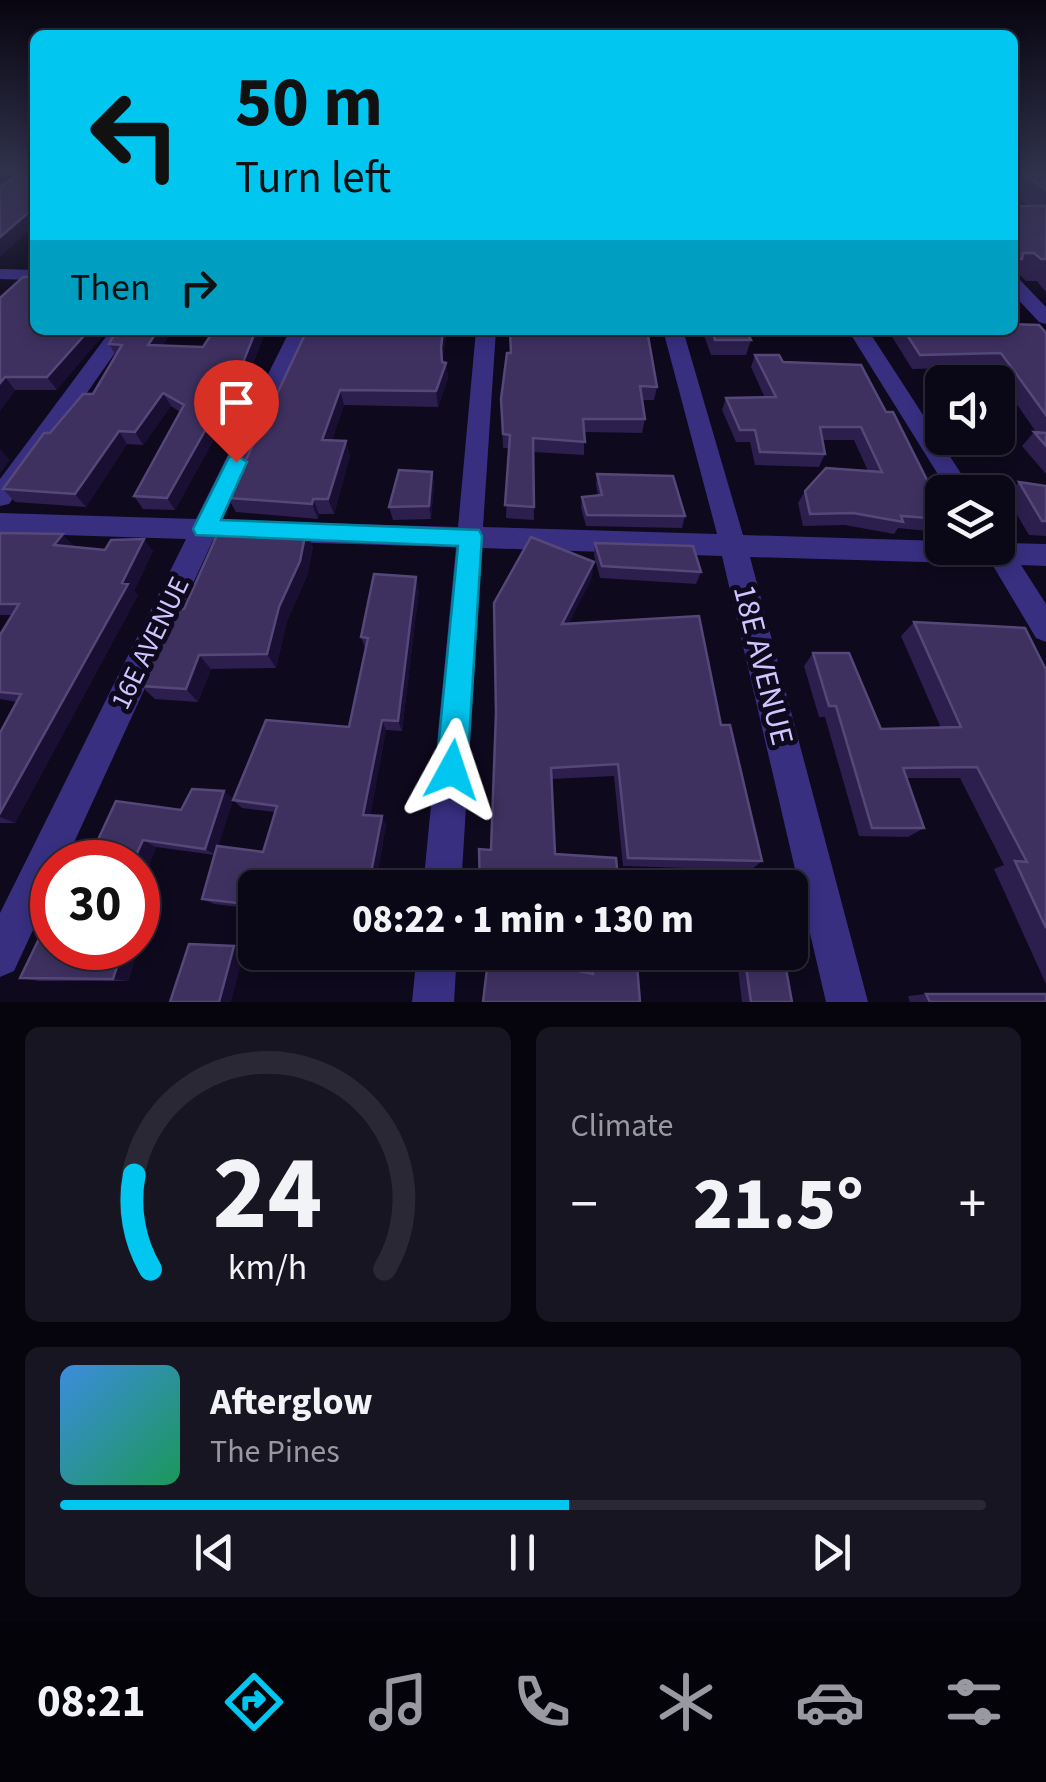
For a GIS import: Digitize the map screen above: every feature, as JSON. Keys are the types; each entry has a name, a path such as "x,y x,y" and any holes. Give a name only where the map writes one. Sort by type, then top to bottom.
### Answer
{"street":[{"path":"2,276 30,275"},
{"path":"1018,283 1046,284"},
{"path":"1018,288 1046,318"},
{"path":"0,497 117,335"},
{"name":"16E AVENUE","path":"0,957 298,335"},
{"path":"443,870 486,335"},
{"name":"18E AVENUE","path":"674,335 734,548 848,1002"},
{"path":"861,335 950,475"},
{"path":"0,523 470,536 734,548 925,550"},
{"path":"1015,552 1046,555"},
{"path":"1007,565 1046,629"},
{"path":"433,1002 436,970"}],"building":[{"path":"0,219 21,219 0,237"},
{"path":"1018,219 1046,219 1046,259 1023,253 1022,259 1018,259"},
{"path":"23,277 30,277 30,335 85,335 47,377 5,377 0,383 0,298"},
{"path":"1018,324 1039,325 1046,333 1046,415 1015,372 1015,365 1010,365 1001,353 920,355 907,335 1018,335"},
{"path":"114,335 155,335 148,345 203,347 211,335 254,335 242,365 167,498 134,496 184,405 163,393 135,432 119,431 75,494 3,489 44,433 50,433 83,394 93,394 122,345 109,344"},
{"path":"305,335 442,335 442,362 446,363 436,391 340,390 322,440 346,441 328,499 313,499 312,504 228,498"},
{"path":"510,335 648,335 657,387 640,386 645,419 583,419 585,442 533,438 534,507 505,505 510,435 503,434 501,399 507,353 511,353"},
{"path":"714,335 748,335 751,340 715,340"},
{"path":"755,355 779,355 783,362 861,365 886,412 893,412 925,476 925,518 901,516 903,522 853,513 810,514 805,491 826,468 882,472 861,427 820,427 825,454 760,452 755,430 740,430 726,398 776,397"},
{"path":"1034,432 1046,433 1046,446"},
{"path":"399,470 432,472 429,506 389,507"},
{"path":"597,474 673,476 685,516 587,515 582,497 602,495"},
{"path":"1019,482 1046,486 1046,521 1042,521"},
{"path":"306,531 300,561 279,607 267,654 199,655 186,689 141,686 170,608 184,609 218,533"},
{"path":"0,533 63,534 54,545 105,550 111,540 144,539 122,583 128,584 0,813 0,733 21,694 0,692 0,635 19,604 0,604"},
{"path":"531,537 594,562 562,624 699,616 721,725 730,725 762,861 628,858 618,764 551,768 555,854 616,858 617,870 480,870 479,849 491,850 496,713 494,603"},
{"path":"595,543 693,546 701,572 602,566"},
{"path":"374,574 416,577 398,721 382,720 363,815 382,816 372,870 238,870 238,903 202,899 217,846 263,852 277,806 233,800 266,720 349,727 368,638 361,637"},
{"path":"914,622 1025,628 1046,670 1046,928 1015,861 1027,862 977,767 903,768 924,828 872,828 836,706 829,706 813,653 849,653 881,729 961,727"},
{"path":"192,789 224,791 205,849 160,840 98,840 116,801 181,810"},
{"path":"189,944 234,946 219,1002 170,1002"},
{"path":"30,957 30,970 116,970 113,979 20,978"},
{"path":"487,970 574,970 593,974 593,970 637,970 640,1002 483,1002"},
{"path":"746,970 786,970 792,1002 751,1002"},
{"path":"926,994 1046,994 1046,1002 930,1002"}],"route":[{"path":"236,462 205,529 470,536 452,770"}]}
